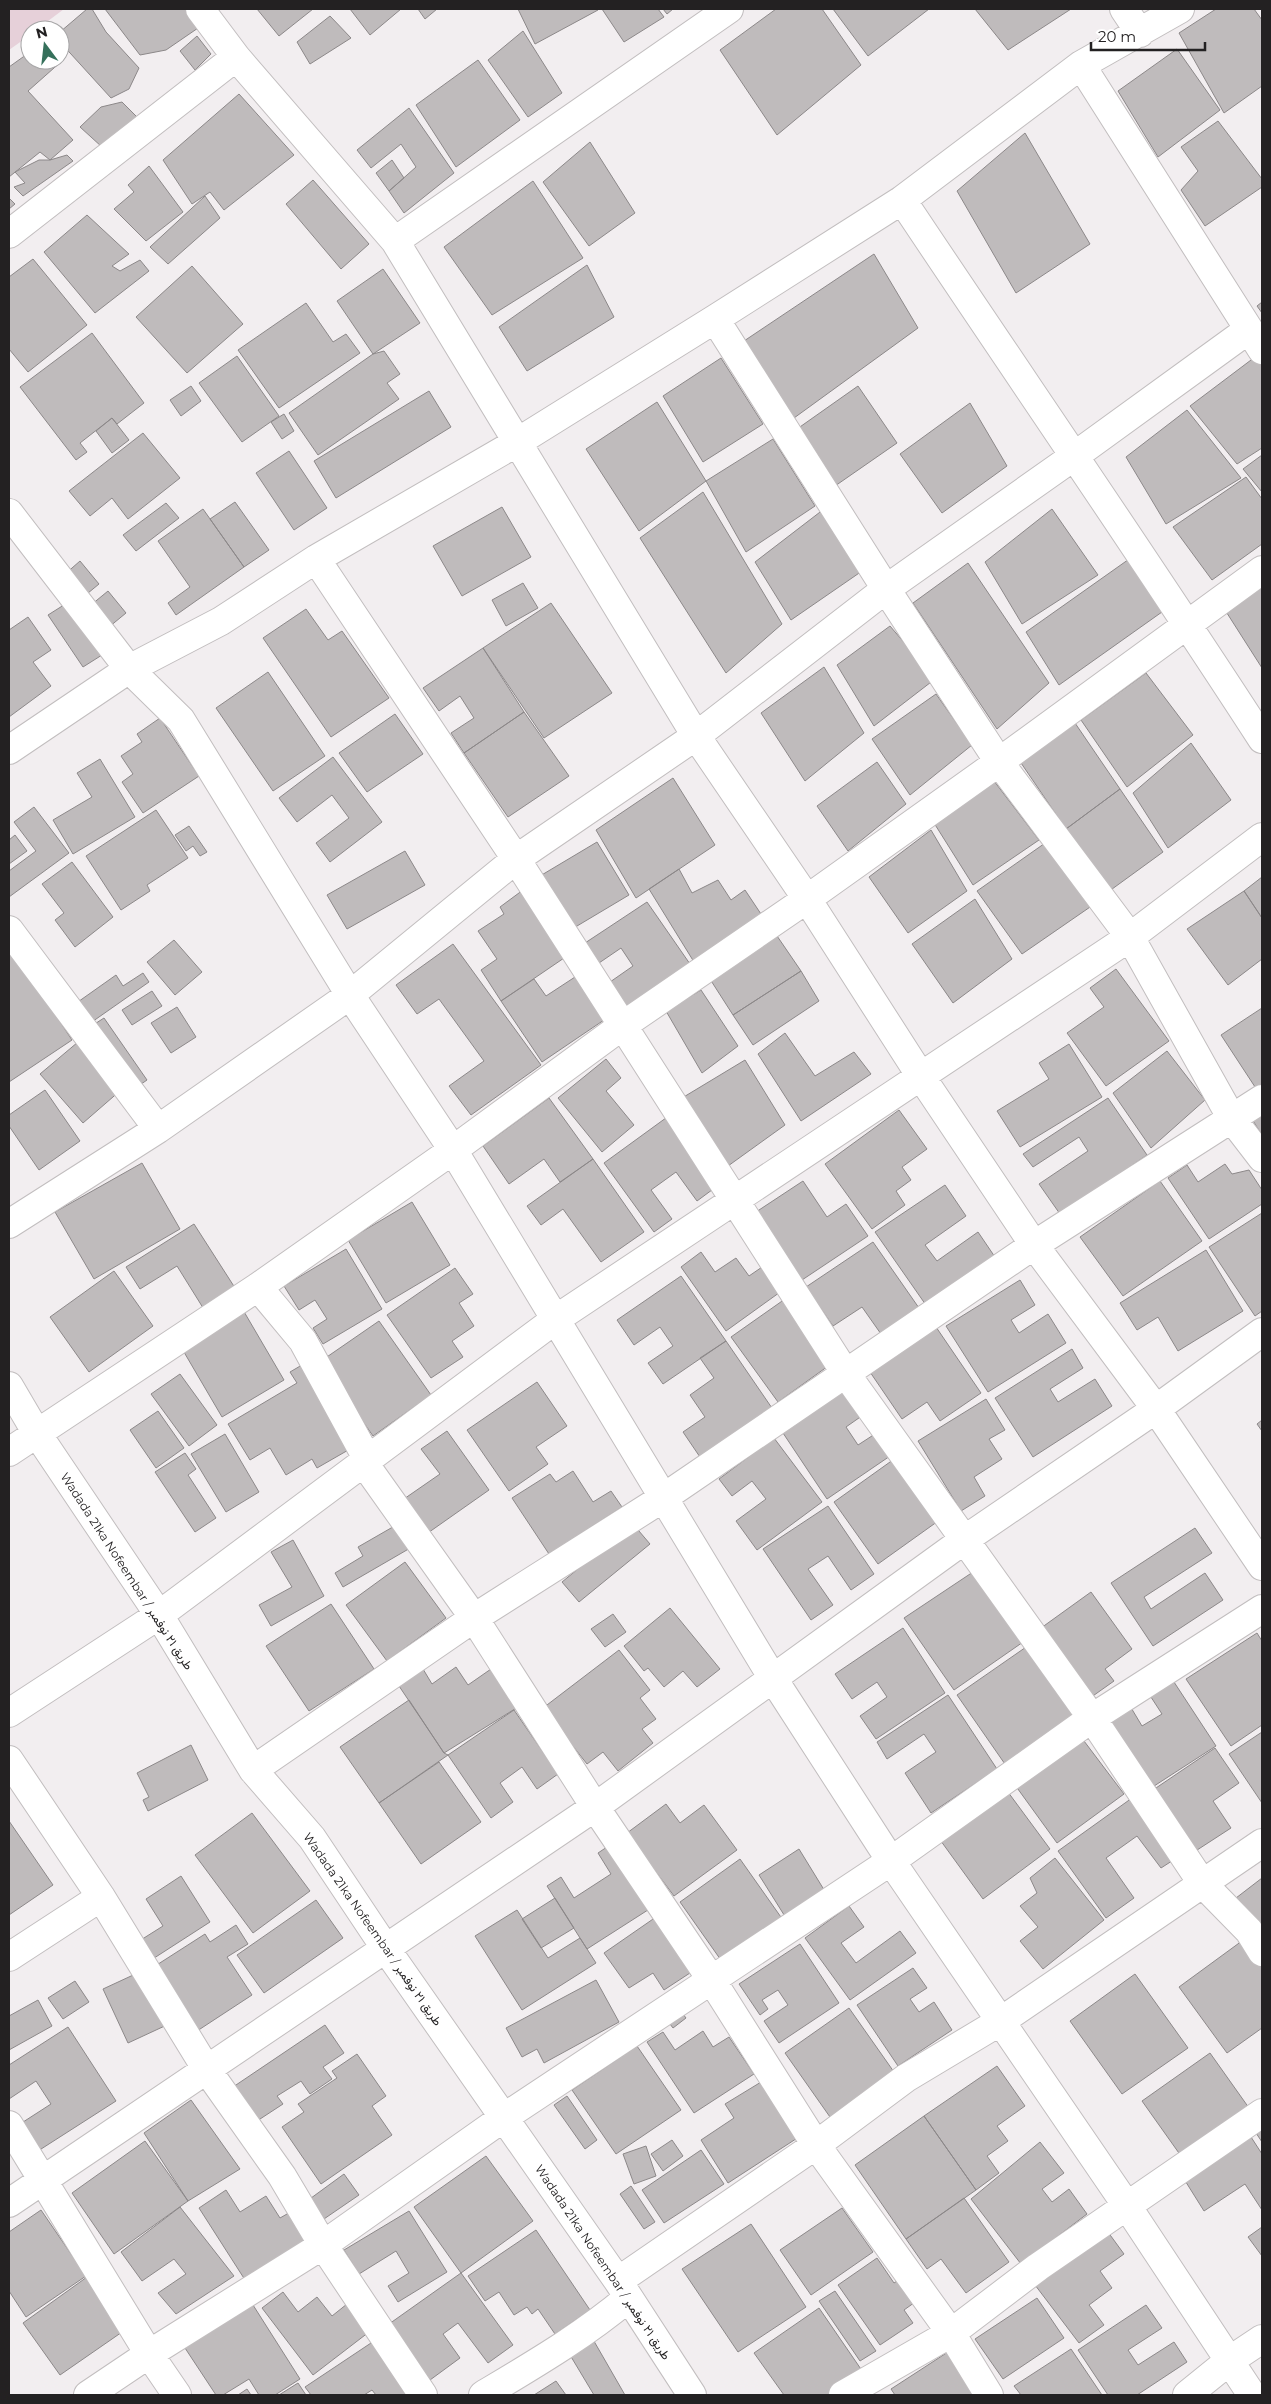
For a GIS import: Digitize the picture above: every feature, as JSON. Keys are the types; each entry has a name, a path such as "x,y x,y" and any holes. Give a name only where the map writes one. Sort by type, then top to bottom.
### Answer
{"street":[{"path":"200,9 236,57 395,241 516,444 696,736 807,899 920,1075 1034,1245 1156,1409 1262,1566"},
{"path":"395,241 729,9"},
{"path":"1124,9 1140,32"},
{"path":"10,747 129,669 221,620 316,559 516,444 715,319 902,200 1081,66 1180,9"},
{"path":"9,234 236,57"},
{"path":"9,1224 158,1129 350,995 516,859 696,736 886,589 1073,458 1255,340 1081,66"},
{"path":"902,200 1073,458 1188,625 1262,739"},
{"path":"715,319 886,589 999,762 1130,937 1232,1119 1262,1158"},
{"path":"9,513 129,669 181,720 350,995 453,1150 772,1677 891,1861 1127,2206 1252,2395"},
{"path":"316,559 516,859 846,1374 1092,1718 1202,1883 1249,1931 1262,1952"},
{"path":"9,1452 36,1432 258,1287 453,1150 622,1026 807,899 999,762 1262,570"},
{"path":"9,1713 159,1615 556,1319 1130,937 1262,837"},
{"path":"9,930 158,1129"},
{"path":"252,1770 474,1618 663,1498 1034,1245 1262,1099"},
{"path":"258,1287 303,1341 363,1451 364,1463 474,1618 595,1807 711,1979 816,2145 951,2333 989,2395"},
{"path":"9,2203 595,1807 772,1677 964,1540 1156,1409 1262,1332"},
{"name":"Wadada 21ka Nofeembar / طريق ٢١ نوفمبر","path":"9,1386 36,1432 159,1615 252,1770 312,1838 386,1949 623,2289 692,2395"},
{"path":"88,2395 149,2354 323,2245 503,2118 891,1861 1092,1718 1262,1609"},
{"path":"9,1760 101,1897 207,2070 282,2176 323,2245 423,2395"},
{"path":"483,2395 550,2355 601,2321 623,2289 906,2078 1001,2021 1262,1843"},
{"path":"9,1957 101,1897"},
{"path":"843,2395 951,2333 1038,2267 1262,2113"},
{"path":"9,2125 149,2354 177,2395"},
{"path":"1187,2395 1229,2361 1262,2339"}],"shaded area":[{"path":"9,9 64,9 49,20 20,20 20,42 9,50"}],"building":[{"path":"87,9 92,9 106,32 139,68 129,89 111,98 70,53 70,23"},
{"path":"105,9 188,9 201,26 166,50 140,55"},
{"path":"257,9 313,9 279,36"},
{"path":"350,9 401,9 370,35"},
{"path":"418,9 437,9 425,19"},
{"path":"518,9 597,9 598,10 535,44"},
{"path":"602,9 658,9 664,17 624,42"},
{"path":"663,9 673,9 667,14"},
{"path":"776,9 822,9 861,65 777,135 720,50"},
{"path":"833,9 929,9 868,56"},
{"path":"975,9 1071,9 1008,50"},
{"path":"1216,9 1254,9 1262,20 1262,86 1224,113 1179,33"},
{"path":"330,16 351,38 310,64 297,42"},
{"path":"523,31 562,93 528,117 488,60"},
{"path":"197,36 211,54 195,70 180,51"},
{"path":"1177,49 1220,110 1158,157 1118,91"},
{"path":"20,59 20,70 52,70 28,91 73,140 50,160 40,152 9,177 9,67"},
{"path":"478,60 520,120 456,167 416,105"},
{"path":"239,94 294,155 224,210 210,192 192,204 163,160"},
{"path":"122,102 138,118 102,147 80,127 101,107"},
{"path":"409,108 454,173 404,213 389,191 416,167 401,144 371,168 357,150"},
{"path":"1218,121 1262,179 1262,187 1205,226 1181,190 1198,171 1181,147"},
{"path":"1025,133 1090,244 1016,293 957,191"},
{"path":"590,142 635,213 589,246 543,182"},
{"path":"67,155 73,161 23,196 14,187 25,183 15,172 39,160 50,160"},
{"path":"392,160 404,178 389,191 376,173"},
{"path":"149,166 183,212 146,241 114,209 134,192 128,185"},
{"path":"313,180 369,244 341,269 286,204"},
{"path":"533,181 583,258 492,315 444,247"},
{"path":"205,196 220,218 168,264 150,247"},
{"path":"9,198 15,204 9,209"},
{"path":"87,215 129,254 112,266 120,271 140,260 149,271 95,313 44,252"},
{"path":"874,254 918,328 794,418 744,341"},
{"path":"33,259 87,325 28,372 9,349 9,277"},
{"path":"587,265 614,317 527,371 499,327"},
{"path":"192,266 243,324 187,373 136,317"},
{"path":"383,269 420,323 373,354 337,301"},
{"path":"1262,302 1262,313 1257,306"},
{"path":"306,303 333,342 346,334 360,353 279,408 238,350"},
{"path":"92,333 144,403 117,424 112,418 80,443 87,452 76,460 20,387"},
{"path":"384,351 400,374 387,383 399,399 318,455 289,413 373,354"},
{"path":"237,356 279,416 242,442 199,383"},
{"path":"1255,357 1262,366 1262,448 1237,464 1190,406"},
{"path":"721,358 763,424 703,462 663,396"},
{"path":"191,386 201,401 181,416 170,400"},
{"path":"858,386 897,443 835,486 797,429"},
{"path":"429,391 451,427 336,498 314,461"},
{"path":"657,402 706,481 639,531 586,449"},
{"path":"970,403 1007,466 942,513 900,454"},
{"path":"1187,410 1241,478 1166,524 1126,457"},
{"path":"284,414 294,431 282,439 271,422"},
{"path":"112,418 129,440 112,453 96,431"},
{"path":"143,433 180,478 128,519 112,498 90,516 69,491"},
{"path":"773,439 815,506 746,552 706,481"},
{"path":"289,451 327,508 294,530 256,473"},
{"path":"1262,455 1262,492 1243,469"},
{"path":"1246,477 1262,499 1262,544 1212,580 1173,527"},
{"path":"703,492 782,624 726,673 640,538"},
{"path":"235,502 269,550 244,567 210,519"},
{"path":"166,503 179,518 136,551 123,535"},
{"path":"502,507 531,557 462,596 433,546"},
{"path":"203,509 244,567 176,615 168,603 190,587 158,541"},
{"path":"824,509 865,569 791,620 755,562"},
{"path":"1052,509 1098,575 1022,624 985,562"},
{"path":"1132,557 1169,607 1059,685 1026,632"},
{"path":"80,561 99,584 82,598 64,575"},
{"path":"968,563 1049,683 997,729 913,603"},
{"path":"523,583 538,608 506,626 492,600"},
{"path":"1262,584 1262,668 1225,610"},
{"path":"108,591 126,613 109,627 91,605"},
{"path":"67,603 102,655 83,667 48,615"},
{"path":"551,603 612,693 544,738 483,648"},
{"path":"306,609 328,640 342,631 389,698 331,737 263,638"},
{"path":"28,617 51,650 33,662 51,686 9,717 9,630"},
{"path":"890,626 935,679 874,726 837,665"},
{"path":"483,648 524,712 464,753 451,733 474,718 460,696 439,711 423,688"},
{"path":"824,667 864,733 805,781 761,713"},
{"path":"268,672 325,756 273,791 216,708"},
{"path":"1146,673 1193,735 1127,787 1081,720"},
{"path":"936,694 972,745 910,795 872,739"},
{"path":"524,712 569,776 508,817 464,753"},
{"path":"395,714 423,754 367,792 339,753"},
{"path":"160,718 199,776 143,813 122,782 133,774 121,756 142,742 137,734"},
{"path":"1075,723 1120,789 1066,829 1019,760"},
{"path":"1191,743 1231,800 1168,848 1133,793"},
{"path":"333,757 382,822 330,862 316,843 349,818 332,795 297,822 279,798"},
{"path":"100,759 135,817 73,854 53,820 92,797 77,773"},
{"path":"877,762 906,804 848,851 817,806"},
{"path":"673,778 715,845 636,898 596,830"},
{"path":"994,781 1039,840 973,885 934,823"},
{"path":"1120,789 1163,852 1108,892 1066,829"},
{"path":"34,807 69,853 9,897 9,871 36,851 14,822"},
{"path":"156,810 188,858 147,885 150,891 121,910 86,856"},
{"path":"189,826 207,852 200,856 193,846 186,851 175,835"},
{"path":"931,830 967,891 908,933 869,877"},
{"path":"15,835 27,851 9,864 9,840"},
{"path":"1048,841 1093,905 1022,954 977,891"},
{"path":"597,842 629,895 572,929 540,876"},
{"path":"405,851 425,885 347,929 327,895"},
{"path":"72,862 113,917 75,947 55,920 64,913 42,884"},
{"path":"679,869 692,893 718,880 731,900 745,890 763,917 694,962 649,889"},
{"path":"1262,877 1262,918 1244,891"},
{"path":"523,890 567,956 501,1001 481,970 497,959 478,931 504,914 500,907"},
{"path":"1244,891 1262,918 1262,959 1228,985 1187,929"},
{"path":"975,899 1012,959 953,1003 912,944"},
{"path":"647,902 690,964 627,1007 610,982 633,966 621,948 599,963 585,943"},
{"path":"775,933 801,971 733,1015 708,976"},
{"path":"174,940 202,972 175,995 147,962"},
{"path":"453,944 541,1065 471,1115 449,1086 484,1061 439,999 417,1014 396,985"},
{"path":"14,952 72,1040 9,1082 9,956"},
{"path":"1116,969 1169,1041 1106,1086 1067,1033 1104,1007 1090,988"},
{"path":"801,971 819,1001 753,1045 733,1015"},
{"path":"143,973 149,982 89,1024 75,1004 116,975 123,986"},
{"path":"575,977 604,1020 542,1062 501,1001 534,979 546,996"},
{"path":"701,990 738,1046 702,1073 666,1011"},
{"path":"152,991 162,1006 132,1025 122,1010"},
{"path":"177,1007 196,1037 171,1053 151,1023"},
{"path":"1262,1008 1262,1091 1259,1093 1221,1035"},
{"path":"104,1018 147,1080 134,1089 90,1027"},
{"path":"785,1033 815,1076 854,1052 871,1074 801,1121 758,1054"},
{"path":"78,1042 121,1090 83,1123 40,1074"},
{"path":"1069,1044 1102,1097 1020,1147 997,1111 1049,1079 1039,1063"},
{"path":"1167,1051 1205,1100 1151,1148 1113,1093"},
{"path":"606,1059 621,1078 606,1091 634,1125 602,1152 558,1098"},
{"path":"745,1060 785,1125 728,1166 682,1098"},
{"path":"45,1090 80,1141 39,1170 9,1126 9,1115"},
{"path":"549,1098 593,1159 560,1182 544,1159 509,1184 483,1146"},
{"path":"1108,1098 1147,1155 1060,1214 1039,1184 1088,1151 1079,1137 1033,1167 1023,1154"},
{"path":"1262,1108 1262,1135 1250,1116"},
{"path":"899,1110 927,1149 902,1167 911,1180 896,1191 905,1205 872,1229 825,1164"},
{"path":"670,1115 720,1184 697,1201 676,1172 651,1190 672,1219 654,1232 604,1163"},
{"path":"593,1159 644,1232 601,1262 563,1209 541,1225 527,1206"},
{"path":"142,1163 180,1229 94,1279 55,1212"},
{"path":"1225,1164 1232,1174 1249,1170 1262,1190 1262,1204 1209,1239 1168,1178 1187,1165 1198,1182"},
{"path":"803,1181 827,1217 846,1204 868,1236 802,1280 756,1212"},
{"path":"1160,1181 1202,1241 1123,1296 1080,1237"},
{"path":"945,1185 966,1216 925,1245 937,1261 978,1232 997,1260 928,1308 875,1232"},
{"path":"412,1202 450,1265 386,1303 348,1240"},
{"path":"1262,1213 1262,1311 1255,1316 1209,1247"},
{"path":"194,1224 237,1291 205,1311 177,1266 140,1289 126,1267"},
{"path":"873,1242 919,1308 881,1334 862,1307 833,1326 806,1287"},
{"path":"346,1249 382,1309 323,1344 313,1328 327,1319 315,1300 299,1310 284,1286"},
{"path":"1206,1250 1243,1311 1178,1351 1158,1317 1137,1330 1120,1303"},
{"path":"701,1252 715,1272 736,1258 749,1276 765,1265 783,1290 726,1331 681,1267"},
{"path":"455,1268 473,1294 459,1303 474,1326 452,1341 463,1357 431,1378 387,1315"},
{"path":"114,1271 153,1326 89,1372 50,1317"},
{"path":"681,1276 726,1341 663,1384 648,1363 673,1346 660,1327 634,1345 617,1320"},
{"path":"1020,1280 1035,1305 1011,1320 1019,1333 1048,1314 1066,1343 988,1392 946,1326"},
{"path":"785,1299 831,1364 778,1402 731,1337"},
{"path":"243,1310 284,1380 222,1417 181,1347"},
{"path":"379,1321 431,1395 373,1436 321,1361"},
{"path":"936,1327 981,1393 940,1421 927,1402 902,1419 870,1372"},
{"path":"726,1341 774,1411 702,1460 683,1432 705,1417 690,1395 714,1378 700,1358"},
{"path":"1072,1349 1083,1368 1050,1389 1058,1402 1095,1379 1112,1406 1033,1457 995,1398"},
{"path":"307,1362 357,1445 317,1468 312,1459 286,1475 270,1448 250,1460 228,1424 297,1383 290,1372"},
{"path":"180,1374 217,1425 189,1446 151,1394"},
{"path":"537,1382 567,1426 536,1447 548,1464 509,1491 467,1430"},
{"path":"847,1386 866,1413 846,1427 858,1445 878,1432 893,1454 827,1499 781,1430"},
{"path":"986,1399 1005,1430 989,1439 1002,1459 974,1477 985,1496 961,1511 918,1441"},
{"path":"158,1411 184,1448 156,1468 130,1430"},
{"path":"1262,1420 1262,1431 1257,1424"},
{"path":"447,1431 489,1490 425,1535 401,1501 440,1474 421,1449"},
{"path":"225,1434 259,1492 226,1512 191,1454"},
{"path":"774,1438 822,1502 757,1550 736,1521 766,1499 752,1481 732,1496 719,1479"},
{"path":"185,1453 196,1469 188,1475 216,1518 195,1532 155,1472"},
{"path":"897,1457 941,1519 878,1564 834,1502"},
{"path":"573,1471 593,1502 611,1491 622,1507 549,1554 512,1498 550,1474 556,1482"},
{"path":"828,1506 874,1574 851,1590 828,1556 808,1569 833,1605 811,1620 763,1549"},
{"path":"398,1524 412,1547 343,1587 335,1573 363,1556 358,1547"},
{"path":"633,1524 650,1544 579,1602 562,1582"},
{"path":"1195,1528 1212,1553 1144,1597 1151,1609 1205,1573 1223,1600 1153,1646 1111,1583"},
{"path":"293,1540 324,1596 271,1626 259,1605 292,1587 271,1552"},
{"path":"405,1562 446,1618 387,1661 346,1605"},
{"path":"976,1570 1026,1640 954,1690 904,1618"},
{"path":"1091,1592 1132,1649 1105,1669 1114,1681 1090,1698 1041,1628"},
{"path":"331,1604 374,1669 309,1711 266,1646"},
{"path":"670,1608 720,1669 697,1687 683,1671 664,1687 648,1668 644,1671 624,1646"},
{"path":"613,1614 626,1632 605,1647 591,1629"},
{"path":"903,1628 945,1693 876,1739 860,1716 887,1697 877,1682 852,1699 835,1674"},
{"path":"1257,1633 1262,1641 1262,1725 1231,1746 1186,1679"},
{"path":"1029,1645 1085,1711 1007,1767 957,1695"},
{"path":"619,1650 650,1690 640,1698 656,1719 642,1729 653,1743 618,1771 603,1752 587,1764 543,1708"},
{"path":"456,1667 468,1685 491,1669 518,1707 444,1753 399,1686 423,1669 432,1684"},
{"path":"1172,1679 1216,1746 1151,1788 1107,1720 1130,1706 1142,1726 1162,1714 1149,1694"},
{"path":"948,1695 997,1769 931,1813 905,1773 936,1752 924,1734 887,1759 877,1742"},
{"path":"409,1700 444,1753 448,1755 379,1803 340,1747"},
{"path":"514,1710 558,1774 537,1789 522,1767 500,1783 513,1802 491,1818 448,1755"},
{"path":"1262,1732 1262,1803 1229,1754"},
{"path":"1081,1737 1124,1794 1057,1843 1015,1785"},
{"path":"191,1745 208,1780 148,1811 143,1800 149,1797 137,1773"},
{"path":"1215,1748 1239,1783 1213,1801 1231,1828 1194,1852 1153,1790"},
{"path":"439,1762 481,1822 421,1864 379,1803"},
{"path":"1005,1788 1050,1849 983,1899 938,1837"},
{"path":"1132,1798 1175,1859 1161,1868 1137,1836 1106,1858 1134,1898 1106,1918 1058,1851"},
{"path":"666,1804 680,1823 704,1805 737,1850 674,1896 627,1833"},
{"path":"252,1813 310,1891 253,1933 195,1855"},
{"path":"9,1821 53,1885 9,1915"},
{"path":"610,1845 651,1908 587,1949 547,1886 561,1877 574,1898 611,1874 598,1853"},
{"path":"799,1849 826,1893 786,1918 759,1875"},
{"path":"1055,1858 1104,1920 1043,1969 1020,1941 1038,1927 1020,1906 1037,1893 1030,1878"},
{"path":"740,1859 783,1920 723,1963 680,1902"},
{"path":"181,1876 210,1922 148,1962 136,1943 163,1926 146,1899"},
{"path":"1262,1878 1262,1932 1236,1898"},
{"path":"555,1898 574,1928 541,1948 522,1919"},
{"path":"316,1900 343,1938 264,1993 237,1955"},
{"path":"849,1906 864,1927 841,1943 856,1963 900,1931 916,1953 850,2000 805,1938"},
{"path":"517,1910 548,1958 580,1938 596,1963 522,2010 475,1936"},
{"path":"656,1917 693,1971 664,1990 653,1973 629,1988 604,1953"},
{"path":"236,1925 248,1944 227,1957 252,1995 194,2033 152,1968 205,1934 210,1942"},
{"path":"1246,1938 1262,1961 1262,2028 1227,2053 1179,1987"},
{"path":"800,1944 839,2003 779,2043 764,2021 788,2005 778,1990 762,2000 768,2009 760,2015 739,1984"},
{"path":"913,1968 927,1988 910,1999 919,2012 934,2002 952,2030 898,2066 857,2005"},
{"path":"144,1970 169,2024 128,2043 103,1989"},
{"path":"1135,1974 1188,2048 1122,2094 1070,2021"},
{"path":"596,1980 619,2022 544,2063 537,2049 522,2057 506,2028"},
{"path":"75,1981 89,2002 63,2019 48,1998"},
{"path":"38,2000 52,2026 9,2050 9,2016"},
{"path":"677,2006 686,2018 673,2028 664,2016"},
{"path":"849,2008 894,2072 830,2117 785,2053"},
{"path":"325,2025 344,2053 323,2067 332,2079 310,2094 301,2081 277,2096 283,2104 257,2121 233,2087"},
{"path":"68,2027 116,2101 38,2151 20,2124 51,2104 36,2081 9,2099 9,2065"},
{"path":"703,2031 713,2047 729,2037 754,2074 694,2113 647,2042 663,2032 675,2050"},
{"path":"637,2046 681,2110 616,2154 572,2090"},
{"path":"1210,2053 1254,2115 1186,2163 1142,2101"},
{"path":"357,2054 386,2096 372,2106 392,2135 321,2184 282,2127 304,2112 298,2104 337,2078 332,2071"},
{"path":"997,2066 1025,2106 997,2126 1008,2141 987,2156 999,2173 976,2190 924,2116"},
{"path":"766,2079 802,2135 728,2183 701,2140 734,2118 725,2104"},
{"path":"567,2096 597,2140 585,2149 554,2105"},
{"path":"191,2100 240,2169 188,2201 144,2133"},
{"path":"924,2116 976,2190 906,2239 855,2165"},
{"path":"1262,2124 1262,2142 1254,2130"},
{"path":"1251,2137 1262,2154 1262,2210 1245,2184 1204,2211 1184,2179"},
{"path":"672,2140 683,2156 663,2171 651,2154"},
{"path":"145,2141 188,2201 114,2254 72,2193"},
{"path":"1040,2142 1064,2173 1042,2189 1052,2202 1069,2189 1087,2214 1021,2264 971,2199"},
{"path":"646,2146 656,2176 634,2184 623,2154"},
{"path":"701,2150 724,2184 664,2223 642,2190"},
{"path":"486,2156 533,2221 461,2273 414,2207"},
{"path":"344,2174 359,2195 321,2221 307,2201"},
{"path":"631,2186 655,2222 644,2229 620,2194"},
{"path":"226,2190 240,2212 266,2196 280,2218 294,2210 313,2241 247,2283 199,2208"},
{"path":"964,2198 1009,2262 966,2293 941,2259 927,2269 906,2239"},
{"path":"180,2207 234,2276 176,2314 158,2293 186,2274 174,2259 142,2281 121,2252"},
{"path":"842,2208 873,2252 811,2295 780,2250"},
{"path":"41,2210 86,2276 26,2317 9,2291 9,2232"},
{"path":"409,2211 447,2272 398,2302 388,2286 409,2273 396,2251 359,2274 344,2250"},
{"path":"751,2224 806,2307 738,2352 682,2269"},
{"path":"1262,2227 1262,2256 1248,2237"},
{"path":"1105,2228 1124,2254 1100,2271 1112,2288 1089,2305 1104,2325 1079,2343 1032,2281"},
{"path":"536,2230 590,2310 555,2334 538,2309 532,2314 527,2307 514,2315 499,2292 485,2301 468,2276"},
{"path":"877,2258 894,2283 903,2277 918,2300 904,2310 913,2323 880,2345 838,2285"},
{"path":"461,2273 513,2345 488,2363 458,2323 443,2334 460,2358 430,2380 389,2324"},
{"path":"87,2277 125,2330 60,2375 23,2323"},
{"path":"835,2291 876,2351 860,2361 819,2301"},
{"path":"283,2292 298,2312 317,2297 332,2316 347,2304 369,2332 313,2375 262,2308"},
{"path":"1037,2298 1064,2338 1003,2379 975,2339"},
{"path":"253,2305 300,2379 275,2395 259,2395 249,2379 223,2395 216,2395 185,2348"},
{"path":"1146,2305 1162,2328 1128,2350 1138,2365 1174,2342 1187,2362 1137,2395 1108,2395 1078,2350"},
{"path":"819,2308 865,2375 835,2395 784,2395 754,2353"},
{"path":"591,2336 625,2395 594,2395 567,2350"},
{"path":"374,2341 412,2395 376,2395 372,2390 364,2395 311,2395 305,2387"},
{"path":"1071,2349 1102,2395 1021,2395 1014,2386"},
{"path":"951,2350 981,2395 895,2395 891,2389"},
{"path":"556,2381 566,2395 534,2395"},
{"path":"298,2383 306,2395 279,2395"},
{"path":"247,2389 251,2395 238,2395"}]}
